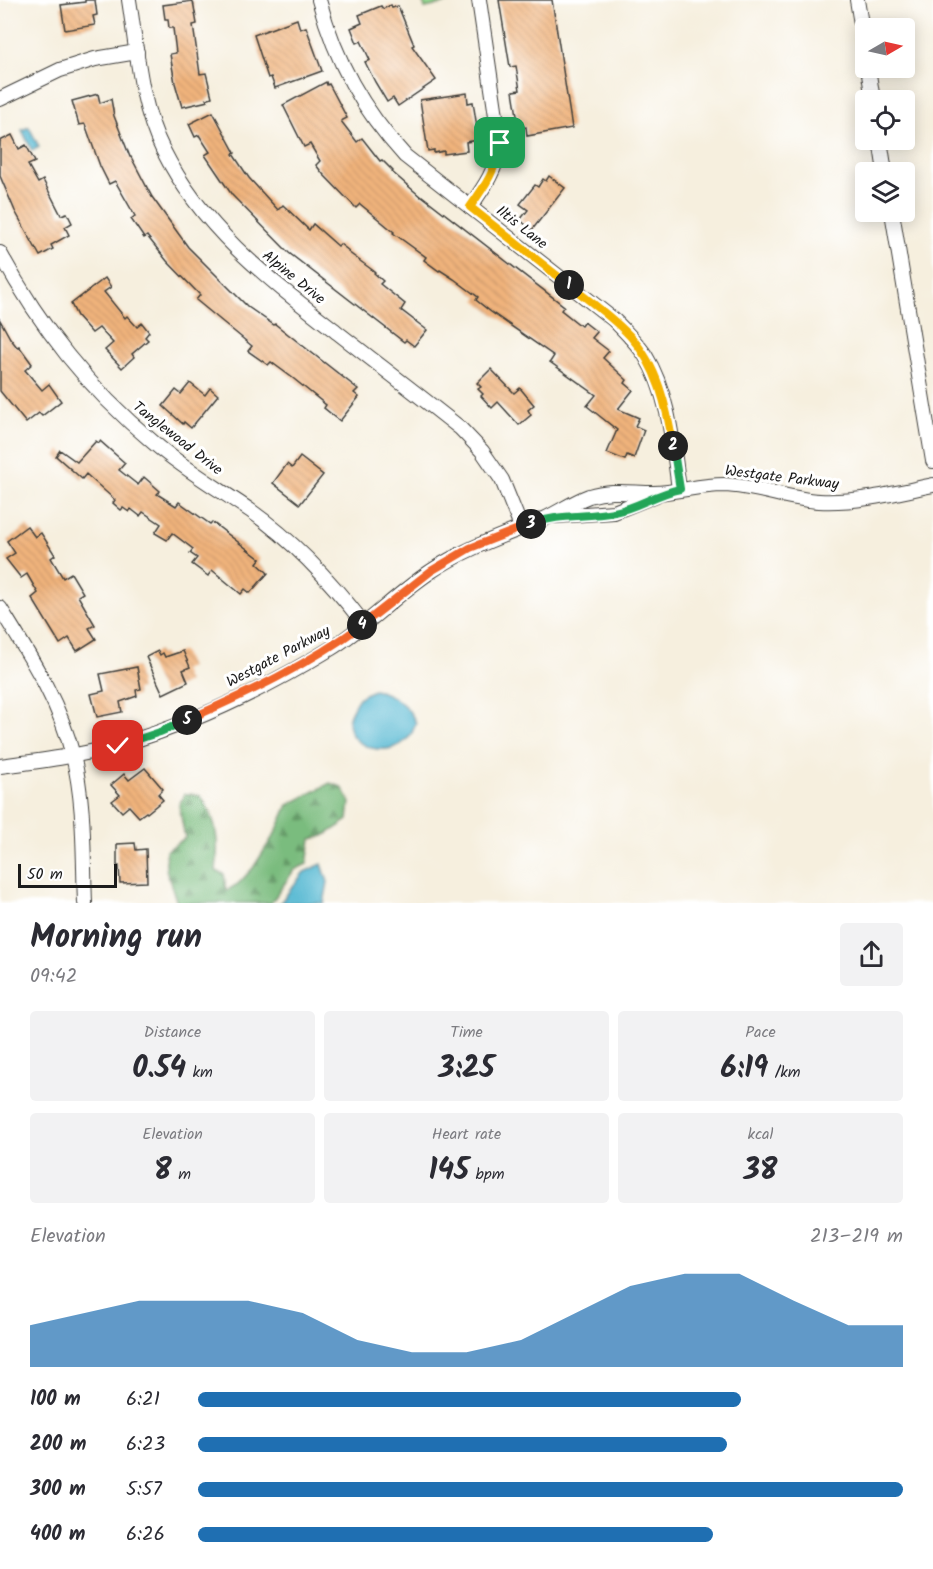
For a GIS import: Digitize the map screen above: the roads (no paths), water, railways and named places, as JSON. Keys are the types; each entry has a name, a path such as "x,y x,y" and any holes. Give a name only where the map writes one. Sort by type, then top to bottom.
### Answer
{"street":[{"name":"Alpine Drive","path":"129,0 148,112 163,150 208,218 240,254 274,283 460,428 483,452 501,480 522,527"},
{"name":"Iltis Lane","path":"319,0 328,32 363,104 405,156 614,320 631,337 645,356 656,378 672,436 680,489"},
{"path":"470,207 493,173 498,160 500,143 479,0"},
{"path":"856,0 859,18"},
{"path":"0,99 60,70 95,59 137,52"},
{"path":"894,222 933,461"},
{"name":"Tanglewood Drive","path":"0,252 42,323 74,365 105,400 155,444 203,480 253,512 300,551 338,589 364,624"},
{"name":"Westgate Parkway","path":"0,766 73,756 118,746 160,732 221,705 279,678 332,648 431,571 470,548 546,518 602,492 663,492 696,486 724,485 816,501 855,501 933,485"},
{"name":"Westgate Parkway","path":"546,518 614,512 663,492"},
{"path":"0,608 38,671 58,713 73,756 79,789 85,903"}],"water":[{"path":"29,127 39,147 32,151 22,130"},
{"path":"374,690 399,701 416,723 410,736 400,745 388,749 365,746 350,731 348,720 357,701"},
{"path":"322,864 328,882 324,903 280,903 304,872"}]}
